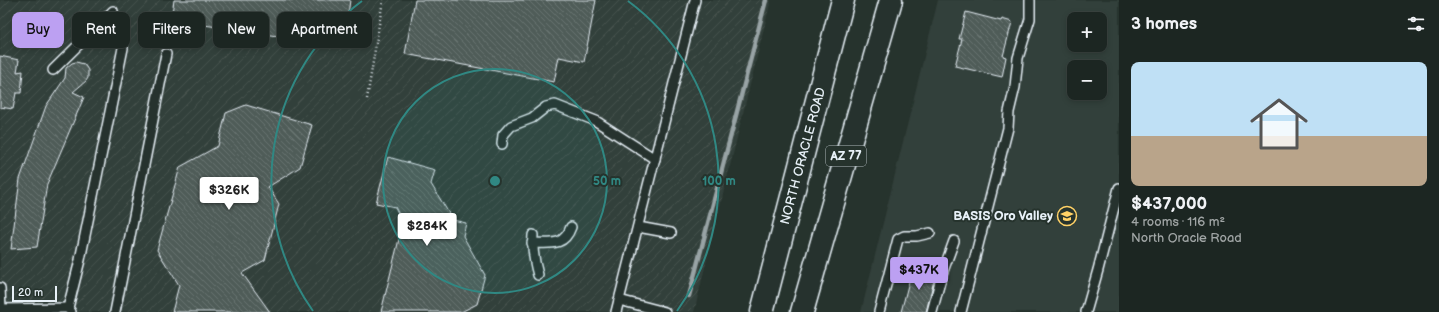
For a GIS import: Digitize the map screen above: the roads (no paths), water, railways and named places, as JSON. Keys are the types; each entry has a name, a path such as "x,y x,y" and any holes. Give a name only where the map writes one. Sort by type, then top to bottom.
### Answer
{"highway":[{"name":"NORTH ORACLE ROAD","path":"762,312 843,0"},
{"name":"AZ 77","path":"802,312 891,0"}],"lane":[{"path":"616,312 695,0"},
{"path":"961,312 1008,128 1009,112 1018,58 1030,20 1030,0"},
{"path":"53,70 113,11"},
{"path":"0,288 0,309 69,310 123,48"},
{"path":"115,312 166,54"},
{"path":"502,144 503,136 511,126 532,118 546,107 555,105 596,121 655,159"},
{"path":"1086,312 1119,188"},
{"path":"538,275 534,262 532,239 552,243 562,241 568,234 571,227"},
{"path":"638,227 671,233"},
{"path":"879,312 898,239 904,236 917,236 930,233"},
{"path":"932,312 942,274 954,240"},
{"path":"619,300 665,312"}],"waterway":[{"path":"689,296 766,0"}],"place":[{"name":"BASIS Oro Valley","path":"1067,216"}]}
